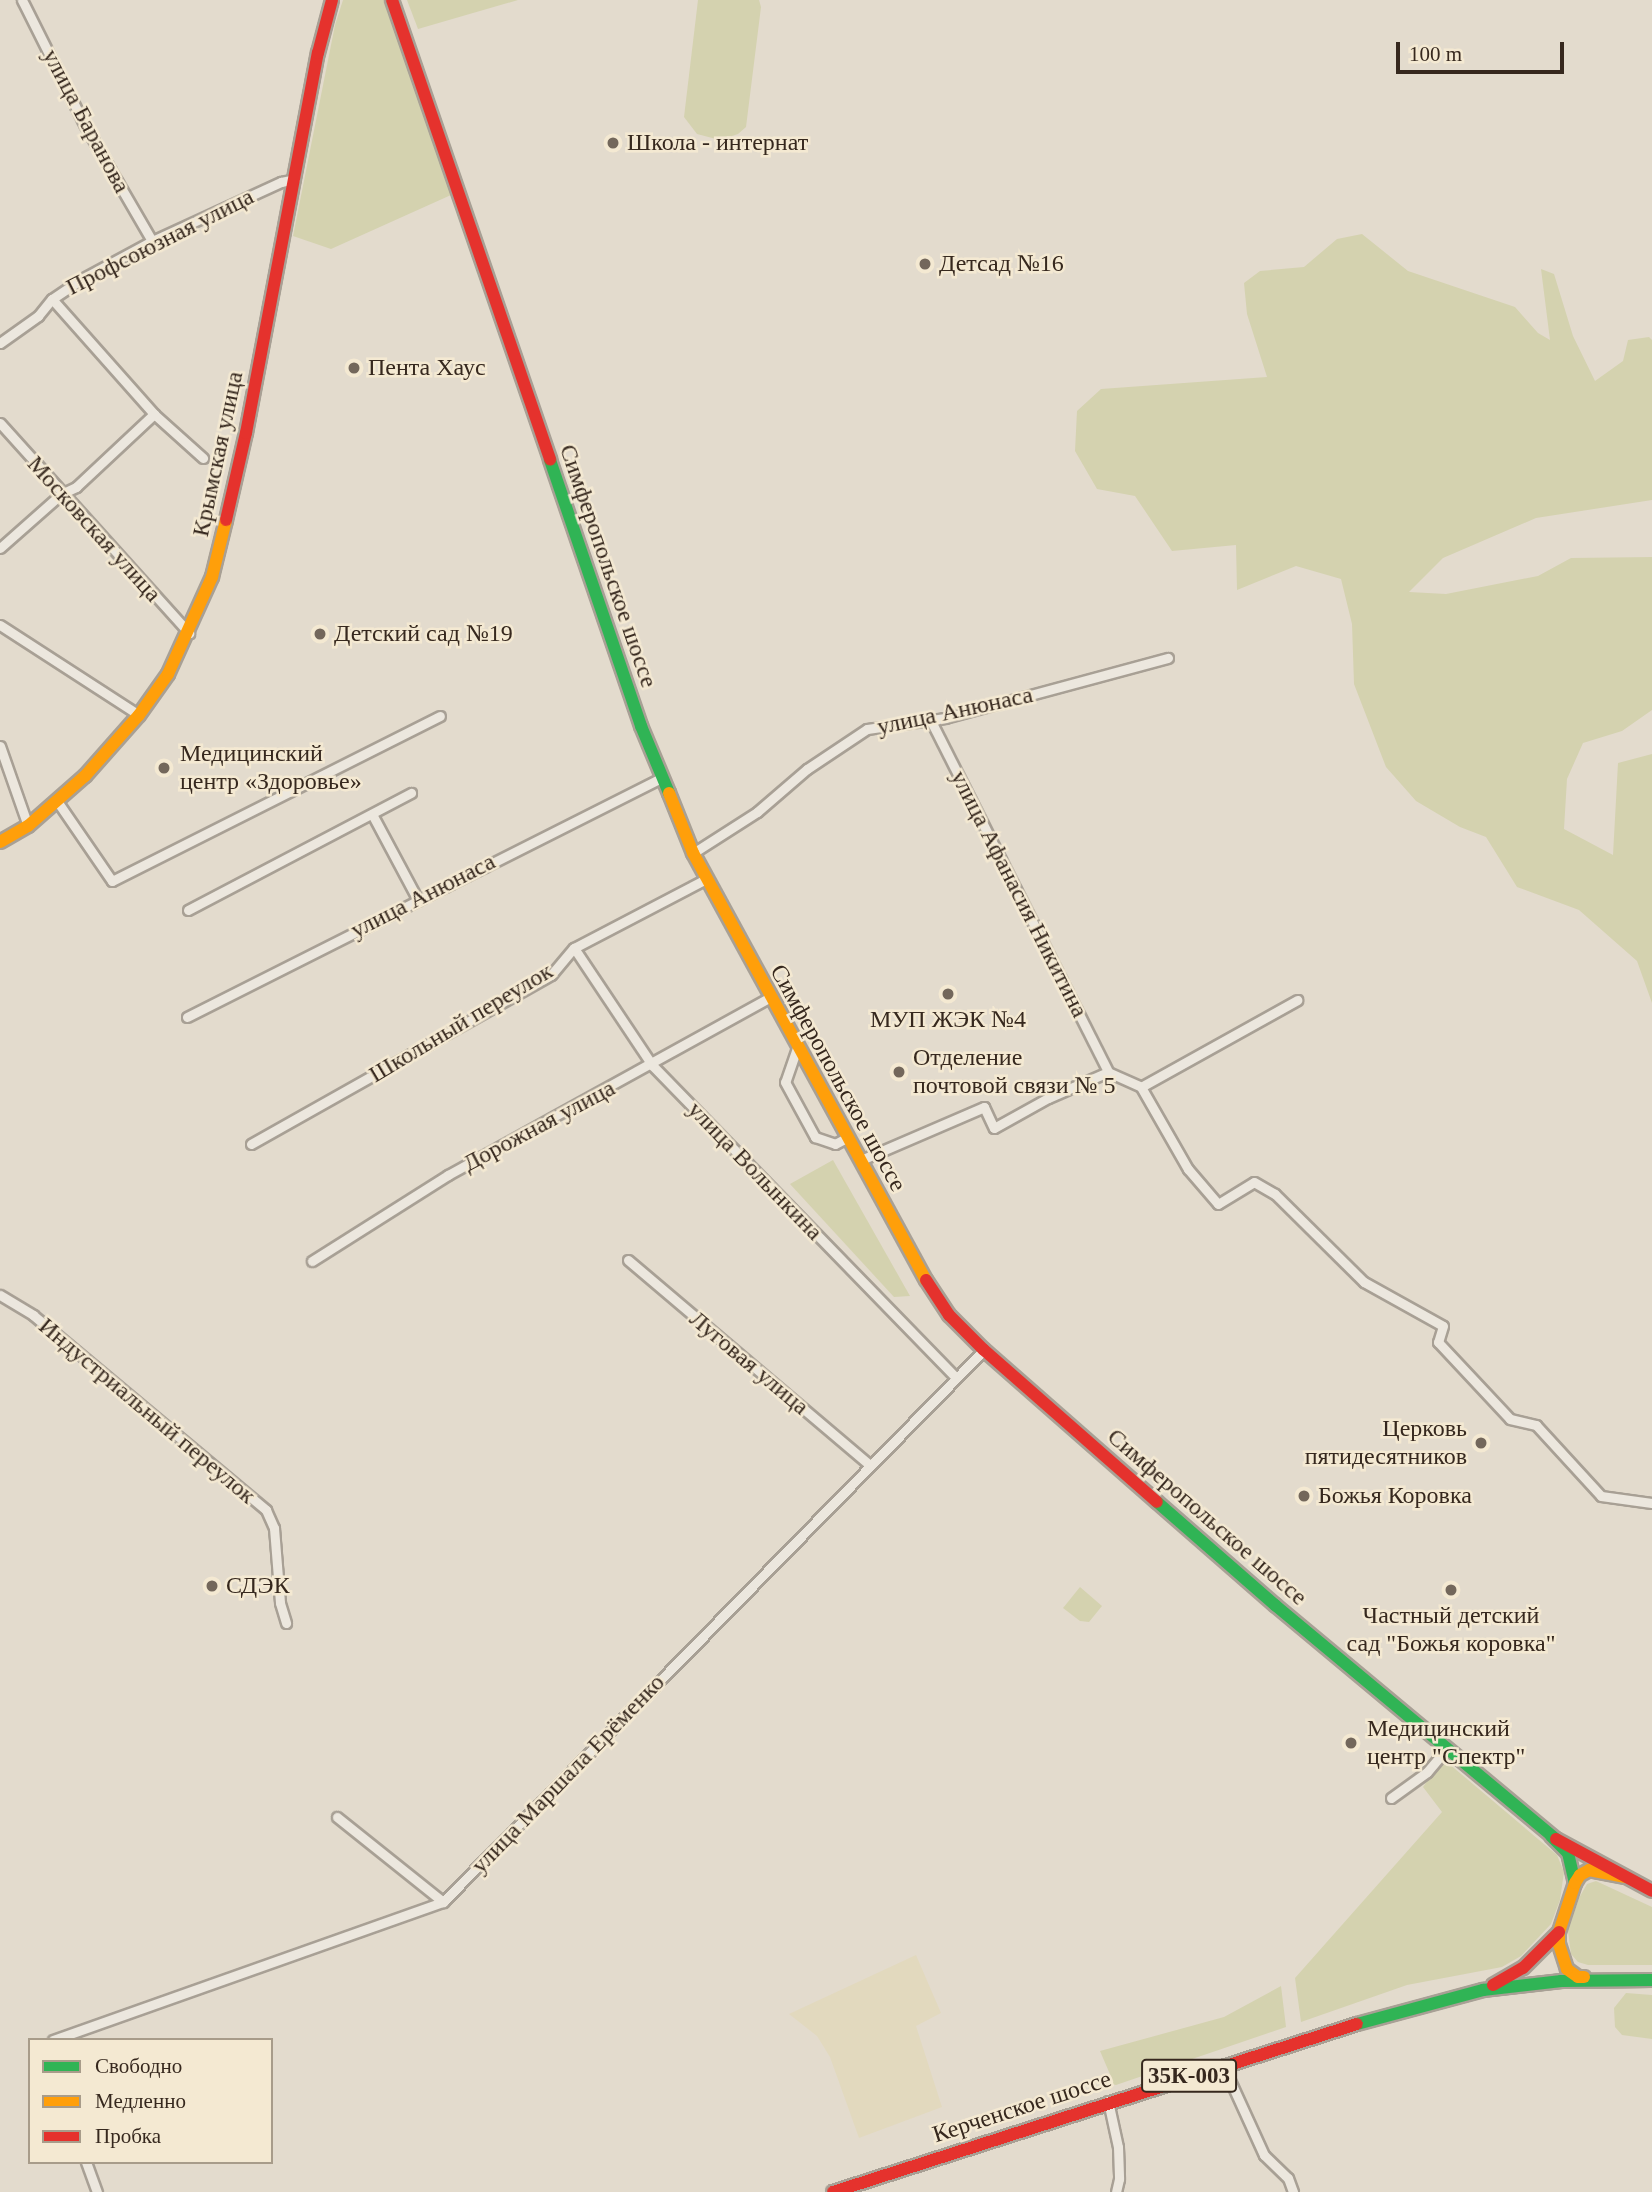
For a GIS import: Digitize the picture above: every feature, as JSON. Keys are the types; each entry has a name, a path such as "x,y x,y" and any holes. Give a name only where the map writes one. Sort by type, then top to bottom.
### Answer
{"main road":[{"name":"Симферопольское шоссе","path":"392,0 661,778 693,853 769,998 862,1160 917,1266 949,1315 984,1350 1275,1605 1551,1836 1652,1891"},
{"name":"Крымская улица","path":"0,842 28,826 85,776 139,715 168,674 189,633 212,577 231,506 331,1"},
{"path":"1551,1836 1568,1853 1575,1883"},
{"path":"1620,1979 1578,1977 1567,1969 1561,1958 1559,1931 1580,1875 1589,1870 1624,1877"},
{"path":"1483,1990 1524,1968 1559,1931"},
{"name":"35К-003","path":"1620,1979 1652,1980"},
{"name":"Керченское шоссе","path":"833,2192 1108,2101 1410,2007 1483,1990 1550,1982 1620,1979"}],"street":[{"name":"улица Баранова","path":"22,0 84,124 152,241"},
{"name":"Профсоюзная улица","path":"0,343 38,316 52,299 152,241 281,182 295,179"},
{"path":"52,299 154,414 203,458"},
{"path":"0,548 61,494 76,488 154,414"},
{"name":"Московская улица","path":"0,424 189,633"},
{"path":"0,625 139,715"},
{"name":"улица Анюнаса","path":"693,853 757,812 807,769 867,729 931,721 1168,657"},
{"path":"57,801 112,881 440,716"},
{"name":"улица Афанасия Никитина","path":"931,721 1108,1072"},
{"path":"0,746 28,826"},
{"name":"улица Анюнаса","path":"187,1017 661,778"},
{"path":"188,910 411,793"},
{"path":"372,814 418,900"},
{"name":"Школьный переулок","path":"251,1144 551,975 574,948 706,879"},
{"name":"улица Волынкина","path":"574,948 652,1065 955,1377"},
{"name":"Дорожная улица","path":"312,1261 448,1175 652,1065 769,998"},
{"path":"1141,1087 1297,1000"},
{"path":"797,1048 785,1082 815,1137 835,1144 848,1137"},
{"path":"862,1160 984,1107 994,1128 1048,1098 1108,1072 1141,1087 1188,1169 1218,1204 1254,1182 1275,1194 1364,1282 1443,1326 1438,1342 1510,1419 1536,1425 1601,1496 1652,1503"},
{"name":"Луговая улица","path":"628,1260 870,1465"},
{"name":"Индустриальный переулок","path":"0,1295 33,1315 266,1510 274,1528 280,1603 286,1623"},
{"name":"улица Маршала Ерёменко","path":"59,2038 443,1902 984,1350"},
{"path":"1391,1798 1427,1772 1446,1749"},
{"path":"337,1817 443,1902"},
{"path":"1223,2065 1264,2154 1288,2178 1293,2192"},
{"path":"1108,2101 1118,2147 1119,2179 1116,2192"},
{"path":"87,2164 97,2192"}],"shaded area":[{"path":"343,0 384,0 387,4 451,195 331,249 293,236 335,25"},
{"path":"407,0 518,0 418,29"},
{"path":"698,0 759,0 761,7 746,127 738,134 720,140 697,134 684,117"},
{"path":"1362,234 1408,271 1515,307 1538,333 1550,340 1541,269 1554,274 1573,336 1595,381 1623,361 1628,340 1649,337 1652,340 1652,500 1536,518 1443,558 1409,592 1446,594 1538,576 1571,558 1652,557 1652,710 1622,731 1583,743 1567,779 1564,829 1613,855 1618,763 1652,754 1652,1003 1637,961 1579,910 1517,887 1486,837 1460,827 1416,801 1386,767 1354,684 1352,624 1341,579 1296,566 1237,590 1236,545 1172,551 1135,496 1097,489 1075,451 1077,411 1101,389 1267,377 1247,314 1244,283 1260,271 1304,267 1337,239"},
{"path":"833,1160 910,1296 894,1297 790,1184"},
{"path":"1080,1587 1102,1606 1089,1622 1080,1621 1063,1608"},
{"path":"1448,1763 1557,1855 1564,1872 1560,1900 1551,1924 1521,1956 1502,1967 1407,1985 1301,2022 1295,1978 1442,1812 1423,1787 1437,1767"},
{"path":"1596,1881 1652,1907 1652,1965 1588,1965 1578,1962 1571,1954 1568,1931 1579,1898 1587,1884"},
{"path":"916,1955 941,2013 916,2026 942,2107 859,2138 830,2057 817,2036 789,2014"},
{"path":"1281,1986 1286,2027 1116,2085 1104,2082 1112,2079 1100,2051 1224,2017"},
{"path":"1626,1993 1652,1995 1652,2039 1622,2035 1615,2027 1614,2008"}],"traffic: fast":[{"path":"550,460 641,726 669,793"},
{"path":"1157,1502 1275,1605 1556,1839"},
{"path":"1551,1836 1568,1853 1575,1883"},
{"path":"1357,2024 1483,1990 1561,1981 1652,1980"}],"traffic: slow":[{"path":"0,842 28,826 85,776 139,715 168,674 212,577 226,520"},
{"path":"669,793 693,853 926,1280"},
{"path":"1584,1977 1578,1977 1567,1969 1559,1945 1559,1932 1575,1883 1580,1875 1589,1870 1624,1877"}],"traffic: jam":[{"path":"226,520 246,433 318,53 332,0"},
{"path":"392,0 550,460"},
{"path":"926,1280 949,1315 984,1350 1157,1502"},
{"path":"1556,1839 1652,1891"},
{"path":"1493,1985 1523,1968 1559,1932"},
{"path":"833,2192 1357,2024"}],"place":[{"name":"Школа - интернат","path":"613,143"},
{"name":"Детсад №16","path":"925,264"},
{"name":"Пента Хаус","path":"354,368"},
{"name":"Детский сад №19","path":"320,634"},
{"name":"Медицинский центр «Здоровье»","path":"164,768"},
{"name":"МУП ЖЭК №4","path":"948,994"},
{"name":"Отделение почтовой связи № 5","path":"899,1072"},
{"name":"Церковь пятидесятников","path":"1481,1443"},
{"name":"Божья Коровка","path":"1304,1496"},
{"name":"СДЭК","path":"212,1586"},
{"name":"Частный детский сад \"Божья коровка\"","path":"1451,1590"},
{"name":"Медицинский центр \"Спектр\"","path":"1351,1743"}]}
